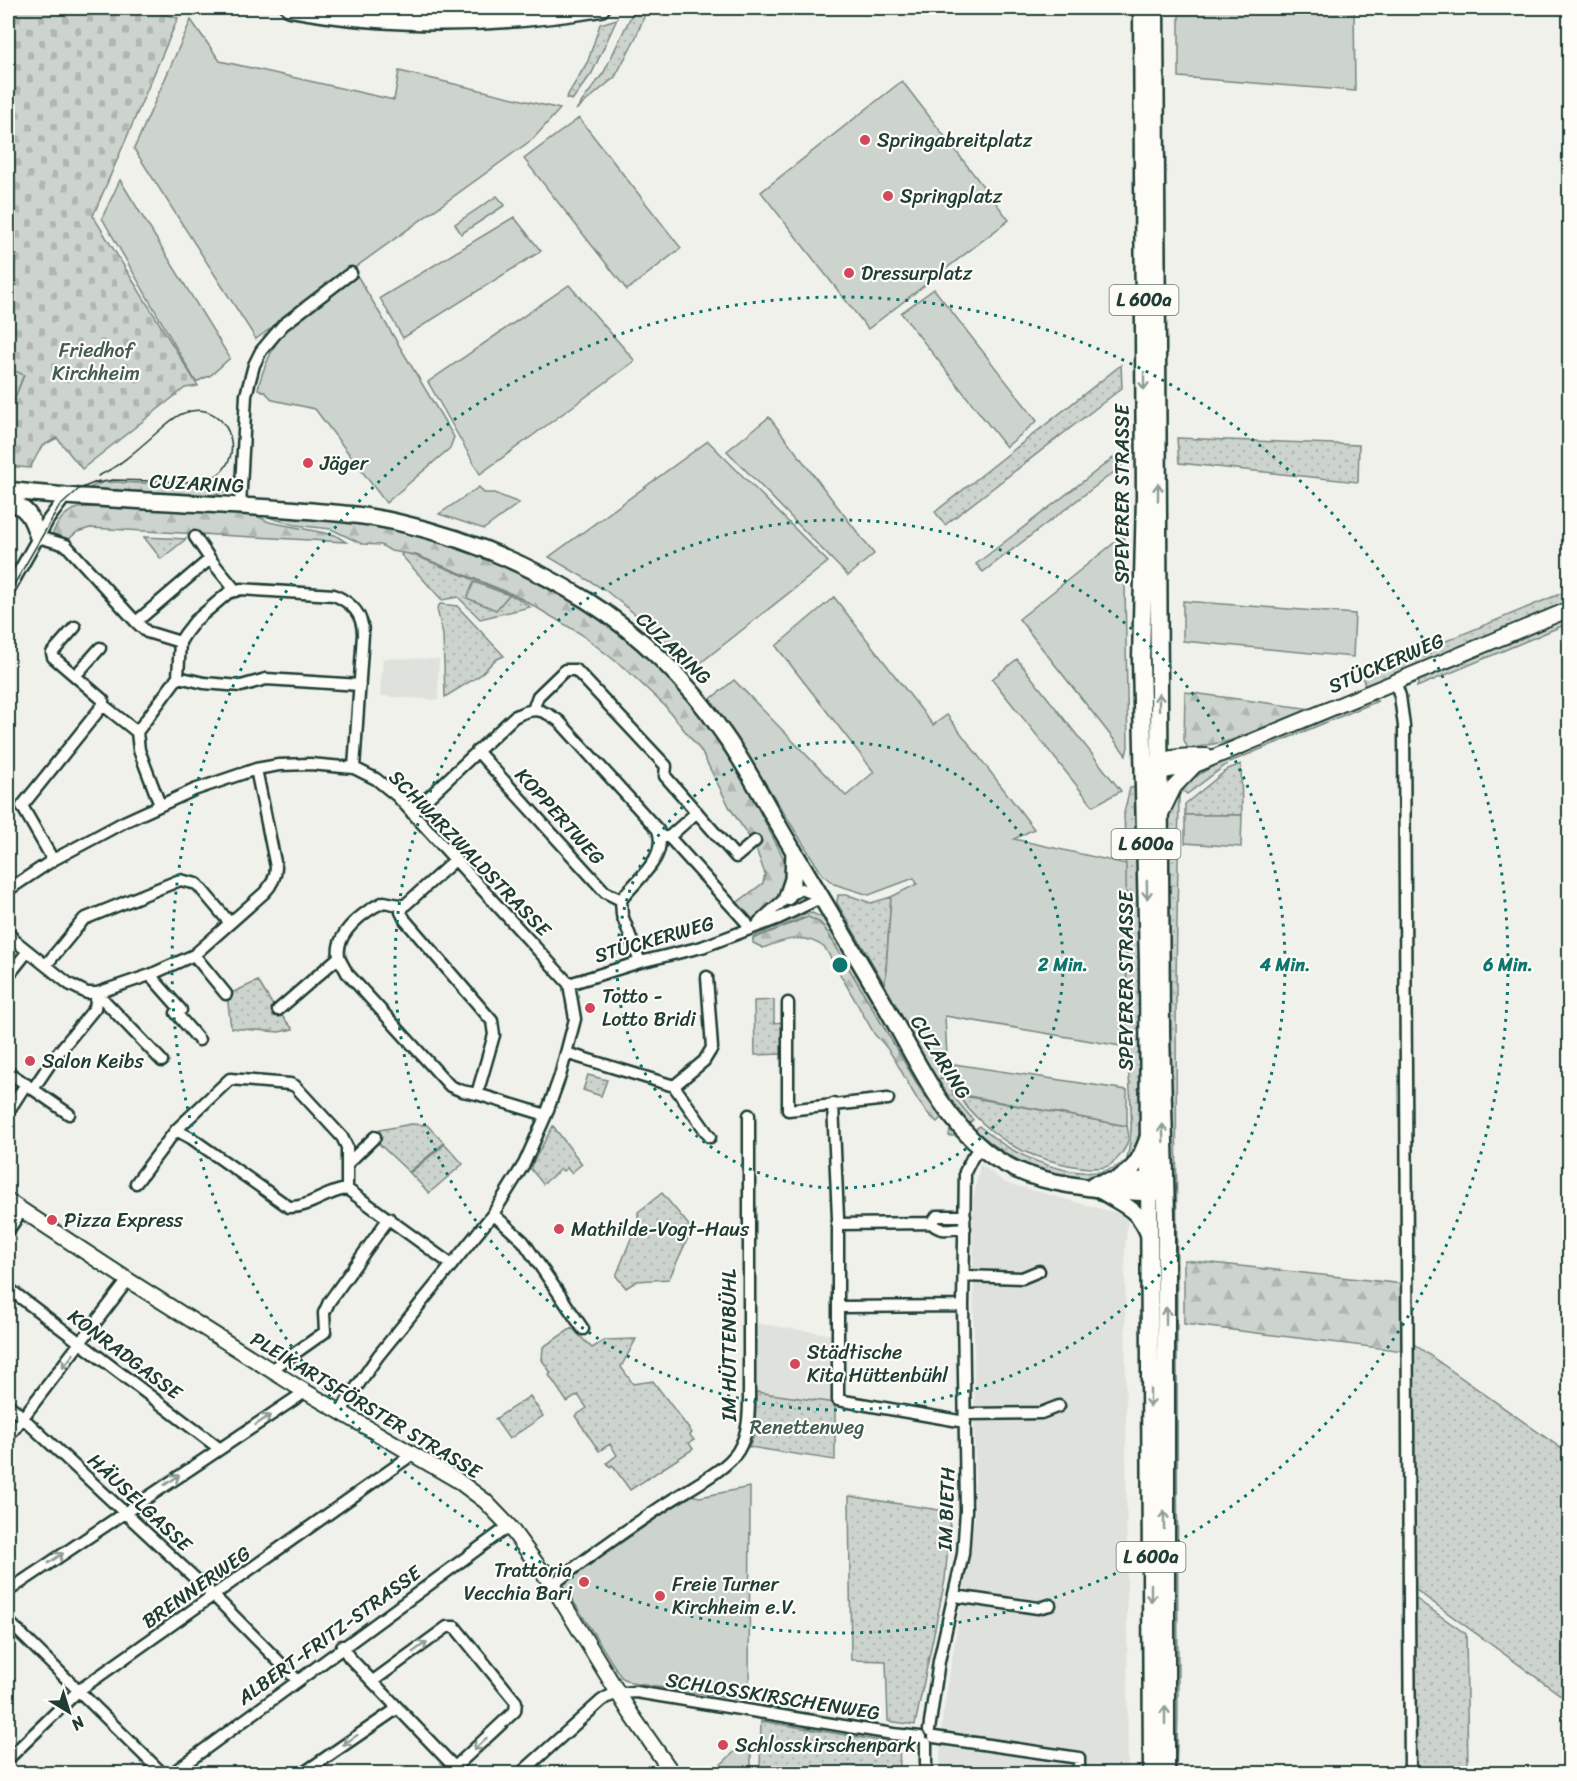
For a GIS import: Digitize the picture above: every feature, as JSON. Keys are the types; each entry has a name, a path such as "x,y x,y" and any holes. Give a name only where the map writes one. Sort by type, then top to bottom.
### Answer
{"main road":[{"path":"290,8 352,17 441,22 518,19 601,8"},
{"name":"SPEYERER STRASSE","path":"1142,8 1145,496 1142,624 1143,769 1149,1135 1155,1189 1166,1773"},
{"name":"SPEYERER STRASSE","path":"1152,1773 1149,1235 1162,1104 1155,8"},
{"name":"CUZARING","path":"8,490 40,495 327,512 395,521 452,537 505,557 584,599 642,643 693,695 724,734 927,1078 963,1129 980,1147 996,1160 1019,1172 1049,1181 1098,1189 1155,1189"},
{"path":"8,499 24,508 31,516 38,537"},
{"path":"787,897 793,879 794,851"},
{"path":"1116,1179 1129,1172 1137,1164 1149,1135"},
{"name":"CUZARING","path":"1081,1187 1116,1179 1155,1189"},
{"path":"1098,1189 1135,1211 1149,1235"}],"street":[{"path":"240,506 246,395 254,365 261,351 283,325 351,273"},
{"path":"8,591 55,508 66,496"},
{"path":"38,537 66,545 147,632 180,642"},
{"path":"195,537 236,591"},
{"path":"136,622 210,559"},
{"path":"160,805 139,750 137,732 178,677 180,642 195,621 228,593 241,589 334,595 346,600 358,611 363,627 354,768"},
{"name":"STÜCKERWEG","path":"1143,769 1195,765 1569,609"},
{"path":"75,627 52,653 53,657 103,700 103,705 137,732"},
{"path":"75,676 100,648"},
{"path":"533,710 537,696 565,670 576,670 666,766 665,776 736,857 755,841"},
{"path":"178,677 204,683 241,687 266,679 360,685"},
{"path":"1395,681 1400,696 1404,726 1410,1773"},
{"path":"53,860 22,806 103,705"},
{"path":"412,813 514,717 527,710 546,711 559,721 628,795 658,830 746,922 749,929"},
{"name":"KOPPERTWEG","path":"477,751 605,892 621,900"},
{"name":"STÜCKERWEG","path":"1160,767 1182,757 1218,755"},
{"name":"SCHWARZWALDSTRASSE","path":"8,890 53,860 194,790 256,769 279,765 310,764 354,768 376,779 397,795 569,984"},
{"path":"1160,816 1174,787 1195,765"},
{"path":"8,932 69,984 87,993 97,993 150,975 194,955 264,893 276,873 256,769"},
{"path":"640,962 622,915 621,900 654,862 665,837 697,812"},
{"path":"455,860 404,906 401,912 405,920 492,1021 494,1035 477,1094"},
{"path":"46,965 84,919 180,880 197,884 230,922"},
{"path":"787,897 801,889 822,897"},
{"name":"STÜCKERWEG","path":"749,929 787,897"},
{"name":"STÜCKERWEG","path":"569,984 640,962 702,947 779,918 822,897"},
{"path":"404,906 384,902 364,914 344,934 339,948 339,957 347,974 450,1086 546,1114"},
{"path":"8,976 28,951"},
{"path":"194,955 226,994"},
{"path":"278,1010 339,957"},
{"path":"150,975 181,1010 176,1013 199,1040"},
{"path":"674,1086 704,1061 712,1048 707,977"},
{"path":"341,1413 378,1356 493,1214 524,1164 546,1114 575,1019 569,984"},
{"path":"97,993 162,1061"},
{"path":"8,1112 95,1008 97,993"},
{"path":"788,1003 788,1110 888,1099"},
{"path":"566,1053 674,1086 710,1137"},
{"path":"8,1072 69,1114"},
{"path":"136,1183 176,1130 230,1079 295,1086 342,1137 347,1147 347,1189"},
{"path":"833,1104 837,1224 838,1400 965,1418 1041,1413 1059,1406"},
{"name":"IM HÜTTENBÜHL","path":"552,1585 657,1509 724,1466 737,1452 745,1437 749,1398 749,1115"},
{"path":"176,1130 191,1138 289,1207 299,1207 338,1190 347,1189 452,1265"},
{"path":"348,1163 375,1137"},
{"name":"IM BIETH","path":"926,1773 927,1737 939,1661 963,1554 966,1510 963,1306 965,1172 980,1147"},
{"name":"PLEIKARTSFÖRSTER STRASSE","path":"8,1201 271,1371 457,1480 485,1501 509,1526 552,1585 631,1714 673,1773"},
{"path":"8,1231 22,1210"},
{"path":"493,1214 523,1241 583,1329"},
{"path":"932,1223 937,1216 965,1216"},
{"path":"271,1371 325,1332 324,1313 329,1302 389,1218"},
{"path":"837,1224 932,1223"},
{"path":"932,1223 936,1228 942,1230 964,1228"},
{"path":"964,1276 1022,1278 1040,1271"},
{"path":"8,1437 128,1280"},
{"name":"KONRADGASSE","path":"8,1288 220,1449"},
{"path":"838,1307 963,1306"},
{"path":"8,1591 305,1392"},
{"name":"HÄUSELGASSE","path":"8,1404 214,1596 297,1680"},
{"name":"BRENNERWEG","path":"8,1759 78,1691 413,1454"},
{"name":"ALBERT-FRITZ-STRASSE","path":"171,1773 509,1526"},
{"path":"955,1596 1038,1608 1050,1605"},
{"path":"8,1621 163,1773"},
{"path":"342,1646 372,1681 458,1770 515,1711 516,1702 455,1627 447,1627 372,1681"},
{"path":"520,1773 601,1701 608,1696 619,1694"},
{"name":"SCHLOSSKIRSCHENWEG","path":"619,1694 645,1694 893,1734 1079,1758 1079,1773"},
{"path":"302,1773 398,1708"}],"shaded area":[{"path":"383,658 439,659 438,700 380,696"},
{"path":"980,1164 1006,1183 1128,1216 1125,1250 1128,1773 939,1774 942,1721 975,1516 973,1201"},
{"name":"Städtische Kita Hüttenbühl","path":"755,1323 834,1335 835,1403 756,1392"}],"green space":[{"name":"Friedhof Kirchheim","path":"8,8 139,8 178,18 93,216 198,386 185,388 82,469 57,438 42,446 30,468 8,466 8,416 24,375 8,368"},
{"path":"1179,8 1354,8 1355,91 1179,77"},
{"path":"632,14 645,14 615,77 576,110 604,72"},
{"path":"617,19 592,73 572,100 566,98 588,61 600,24"},
{"path":"191,20 220,61 394,100 399,71 560,109 533,139 256,339 134,149"},
{"path":"902,81 1009,220 868,329 761,192"},
{"path":"579,118 681,248 627,290 524,159"},
{"path":"120,180 230,358 211,375 196,382 102,218"},
{"path":"497,196 505,205 461,234 455,224"},
{"path":"514,217 541,251 403,338 380,298"},
{"path":"358,277 454,437 450,448 386,503 315,409 273,400 258,389 270,356 289,326 311,307 353,278"},
{"path":"569,285 635,361 480,474 428,382"},
{"path":"934,289 1037,421 1006,447 901,313"},
{"path":"1121,365 1122,388 945,525 935,512"},
{"path":"8,368 24,374 8,416"},
{"path":"769,417 874,554 848,576 727,451"},
{"path":"1177,438 1359,445 1358,482 1179,463"},
{"path":"708,441 828,562 694,668 646,623 605,590 549,557"},
{"path":"1121,452 1122,466 983,572 976,564"},
{"path":"218,479 223,484 233,485 226,491 213,495 91,489 104,482 200,485"},
{"path":"479,487 484,493 494,493 519,503 484,529 439,514"},
{"path":"85,507 253,514 269,522 335,535 346,542 90,528 77,532 68,540 51,536 64,516 72,510"},
{"path":"269,515 368,523 439,538 549,584 607,622 649,657 700,714 731,756 788,869 779,900 750,926 734,905 763,883 765,874 755,846 730,808 701,751 665,706 628,671 581,634 517,596 416,555 391,551 381,545 362,544 331,529 295,525 271,518"},
{"path":"1124,535 1128,747 1126,755 1019,619"},
{"path":"144,537 186,539 161,559"},
{"path":"404,551 516,597 530,607 480,619 458,597 442,600 401,555"},
{"path":"474,582 509,595 496,610 467,598"},
{"path":"1569,590 1569,602 1365,686 1362,676"},
{"path":"834,597 933,725 947,715 1034,829 1014,839 1126,864 1127,1047 945,1016 948,1078 936,1080 885,985 891,897 917,884 914,878 869,895 834,884 822,874 769,789 707,702 734,680 846,796 874,772 776,646"},
{"path":"1183,601 1355,614 1353,657 1183,641"},
{"path":"440,604 457,606 504,656 495,660 479,676 445,697 443,635 437,609"},
{"path":"1569,615 1569,623 1417,687 1419,680 1428,673"},
{"path":"1017,659 1121,791 1093,806 992,679"},
{"path":"1185,692 1312,709 1229,741 1188,749 1184,740"},
{"path":"1366,700 1378,701 1230,762 1187,794 1182,790 1188,781 1228,757"},
{"path":"1241,764 1242,815 1185,815 1185,804 1228,769"},
{"path":"1138,787 1141,988 1139,1018 1140,1142 1133,1164 1127,1159 1131,1116 1127,1044 1124,813 1130,788"},
{"path":"1176,792 1179,798 1176,981 1178,1714 1176,1773 1174,1773 1167,895 1168,811"},
{"path":"1185,815 1242,815 1241,847 1185,843"},
{"path":"838,895 848,895 871,903 891,897 885,985 837,903"},
{"path":"812,913 825,919 830,925 887,1023 961,1134 958,1136 949,1136 950,1129 922,1092 819,922 802,918 753,939 802,915"},
{"path":"808,917 819,922 828,933 922,1092 941,1118 937,1122 920,1103 892,1056 875,1035 825,948 810,940 802,939 787,940 763,948 753,943 753,939"},
{"path":"258,981 272,1004 293,1029 279,1032 231,1028 227,995"},
{"path":"774,1000 774,1023 783,1022 783,1054 755,1055 754,1001"},
{"path":"954,1064 1127,1090 1127,1126 958,1094"},
{"path":"588,1075 607,1080 601,1096 583,1090"},
{"path":"948,1078 954,1097 973,1120 968,1124 949,1101 936,1080"},
{"path":"958,1095 1127,1126 1128,1140 1120,1156 1105,1167 1084,1168 1059,1163 1024,1151 1007,1142 976,1117"},
{"path":"411,1124 427,1125 444,1143 409,1172 375,1140 380,1130"},
{"path":"553,1126 582,1164 571,1173 567,1168 563,1171 561,1169 543,1184 530,1168"},
{"path":"979,1126 1009,1148 1050,1166 1066,1170 1097,1172 1112,1169 1124,1162 1128,1169 1109,1176 1088,1179 1047,1172 1027,1164 991,1143 975,1130"},
{"path":"445,1144 463,1164 429,1193 410,1173"},
{"path":"662,1193 692,1229 669,1279 637,1281 626,1288 616,1276 638,1221 638,1212"},
{"path":"1184,1260 1404,1284 1404,1351 1184,1324"},
{"path":"572,1328 592,1348 605,1340 636,1339 621,1367 633,1384 653,1381 692,1433 690,1435 694,1440 689,1443 693,1449 630,1490 612,1465 610,1467 607,1463 617,1455 610,1444 599,1451 575,1416 587,1408 578,1395 567,1402 542,1360 543,1347"},
{"path":"1411,1342 1569,1454 1569,1701 1412,1587"},
{"name":"Renettenweg","path":"756,1392 835,1403 835,1460 749,1447 755,1433"},
{"path":"530,1396 543,1416 509,1439 495,1419"},
{"name":"Freie Turner Kirchheim e.V.","path":"750,1487 749,1701 631,1683 621,1677 563,1585 565,1581 691,1495 700,1497"},
{"path":"849,1496 951,1512 945,1580 915,1725 888,1721 886,1661 851,1660"},
{"path":"1412,1596 1466,1634 1468,1773 1416,1773"},
{"path":"761,1721 899,1744 900,1769 913,1770 913,1773 760,1773"},
{"path":"742,1745 751,1755 751,1773 724,1773 718,1767"}],"tram line":[{"path":"91,484 113,480 196,482 214,477 226,466 231,453 230,438 225,425 215,415 201,411 184,413 172,420 123,461 98,476"},
{"path":"8,595 59,507 79,489 99,481"}],"place":[{"name":"Springabreitplatz","path":"865,140"},
{"name":"Springplatz","path":"888,196"},
{"name":"Dressurplatz","path":"849,273"},
{"name":"Jäger","path":"308,463"},
{"name":"Totto - Lotto Bridi","path":"590,1008"},
{"name":"Salon Keibs","path":"30,1061"},
{"name":"Pizza Express","path":"52,1220"},
{"name":"Mathilde-Vogt-Haus","path":"559,1229"},
{"name":"Städtische Kita Hüttenbühl","path":"795,1364"},
{"name":"Trattoria Vecchia Bari","path":"584,1582"},
{"name":"Freie Turner Kirchheim e.V.","path":"660,1596"},
{"name":"Schlosskirschenpark","path":"723,1745"}]}
